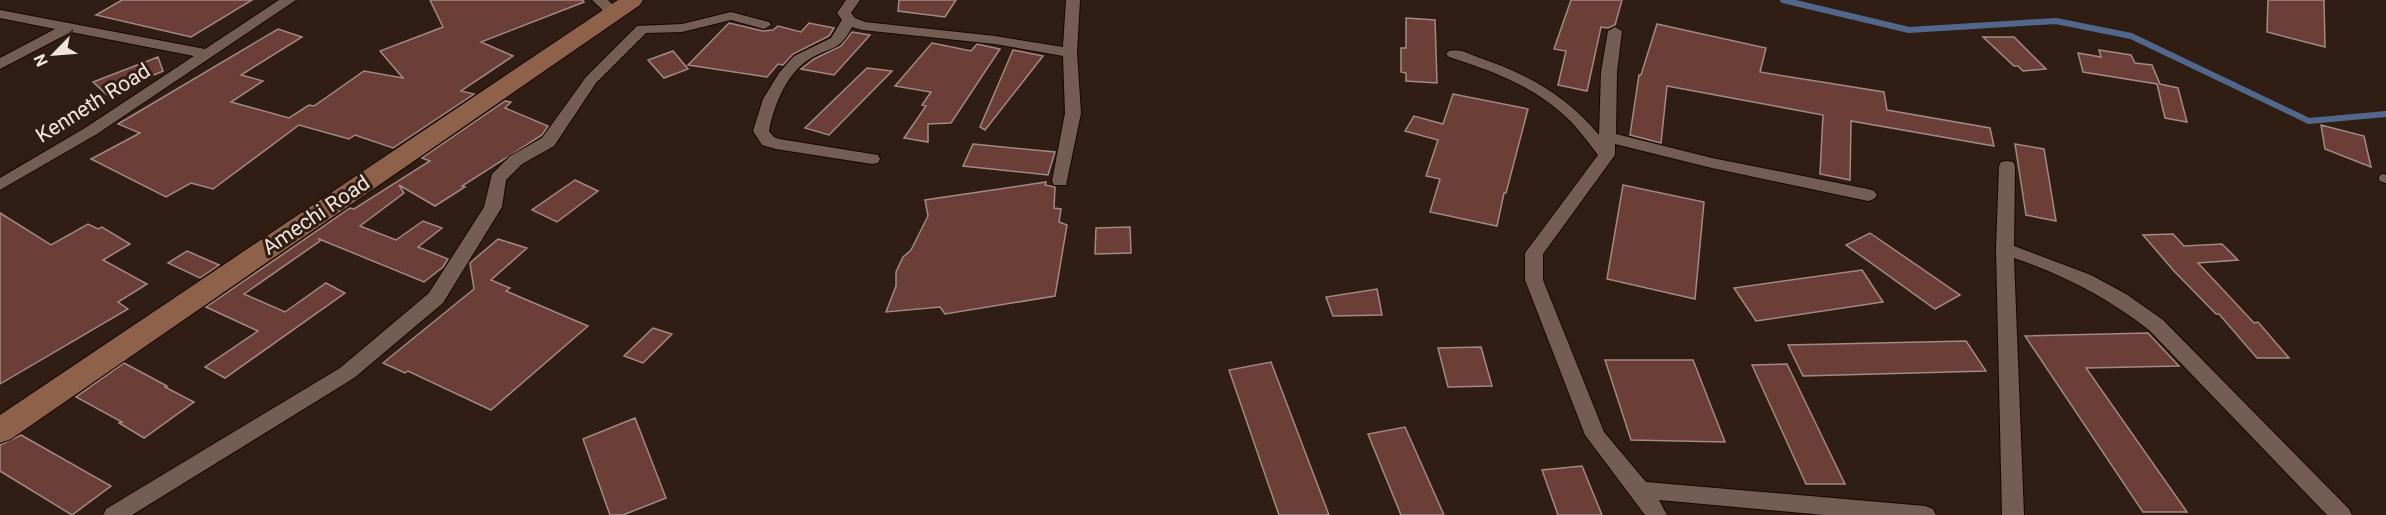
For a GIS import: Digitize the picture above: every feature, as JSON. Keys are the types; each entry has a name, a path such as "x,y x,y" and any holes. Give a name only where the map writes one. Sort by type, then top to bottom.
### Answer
{"main road":[{"name":"Amechi Road","path":"0,431 615,4"}],"street":[{"name":"Kenneth Road","path":"0,185 91,130 289,0"},
{"path":"853,0 844,13 850,21 862,26 995,40 1070,53"},
{"path":"1060,182 1073,113 1070,53 1073,0"},
{"path":"0,14 207,54"},
{"path":"114,515 347,372 436,298 493,207 498,177 516,160 548,142 591,80 642,28 682,27 731,16 764,25"},
{"path":"850,21 833,44 807,54 788,70 765,112 761,131 768,141 776,144 872,159"},
{"path":"0,64 70,27"},
{"path":"1615,31 1609,72 1607,146 1534,253 1534,280 1595,435 1605,451 1642,490 1656,515"},
{"path":"1454,54 1497,68 1542,93 1570,112 1607,146 1868,195"},
{"path":"2007,166 2005,249 2013,515"},
{"path":"2005,249 2068,270 2098,284 2131,305 2156,325 2341,515"},
{"path":"1642,490 1925,515"}],"building":[{"path":"122,0 252,0 191,37 96,15"},
{"path":"430,0 583,0 584,2 481,42 513,56 461,91 474,94 393,148 355,135 349,139 299,125 213,189 191,183 166,197 91,159 140,133 118,124 278,29 302,37 241,75 263,81 231,102 289,118 309,105 314,106 364,71 403,78 380,51 443,27"},
{"path":"899,0 956,0 945,17 898,11"},
{"path":"1571,0 1622,0 1615,25 1608,28 1601,27 1587,91 1558,85 1566,51 1554,49"},
{"path":"2268,0 2324,0 2325,47 2267,32"},
{"path":"1406,18 1435,20 1437,83 1406,81 1406,73 1401,72 1401,48 1406,48"},
{"path":"729,23 763,31 773,30 778,26 801,32 809,23 834,28 829,36 793,54 783,65 778,64 767,77 688,65"},
{"path":"1657,24 1766,48 1760,72 1884,92 1887,110 1990,128 1994,146 1851,121 1850,180 1820,174 1823,115 1667,86 1661,143 1630,135 1639,75 1641,75"},
{"path":"852,32 870,35 834,75 801,69 814,59 841,46"},
{"path":"1983,37 2014,37 2046,69 2023,71 2018,66 2014,66"},
{"path":"932,43 971,51 977,44 1000,49 951,123 928,124 928,142 904,138 926,106 922,105 931,92 895,86"},
{"path":"1013,50 1043,56 985,130 980,127"},
{"path":"2099,50 2131,55 2135,63 2152,65 2160,84 2178,88 2187,122 2165,118 2157,84 2083,72 2078,53 2101,57"},
{"path":"673,51 688,69 664,78 648,60"},
{"path":"158,57 163,71 107,95 93,82"},
{"path":"867,68 892,71 829,135 805,128"},
{"path":"1453,94 1528,109 1497,226 1430,212 1440,179 1426,176 1438,140 1405,131 1414,116 1443,124"},
{"path":"505,101 511,102 505,108 548,126 542,135 435,206 399,185 404,193 360,226 396,240 423,221 442,228 418,247 448,259 443,267 424,282 319,239 320,241 244,294 285,312 326,283 345,293 225,378 205,367 258,331 206,307 350,208 354,209 430,161 422,158"},
{"path":"2321,125 2364,136 2371,167 2325,149"},
{"path":"973,144 1055,152 1048,175 963,166"},
{"path":"2015,144 2044,149 2056,221 2026,215"},
{"path":"575,180 598,191 557,222 532,210"},
{"path":"1046,182 1045,185 1055,187 1054,208 1061,209 1059,222 1067,225 1055,296 945,314 940,307 886,312 896,286 896,272 903,257 911,250 928,216 925,200"},
{"path":"1623,185 1704,202 1695,299 1607,279"},
{"path":"0,213 51,245 88,224 98,229 102,227 130,244 103,260 147,284 118,302 128,309 0,384"},
{"path":"1130,227 1131,253 1095,254 1096,228"},
{"path":"1870,233 1960,295 1935,309 1846,245"},
{"path":"2173,234 2184,246 2222,244 2238,260 2198,263 2254,323 2258,322 2289,358 2257,358 2219,314 2216,314 2174,271 2143,235"},
{"path":"498,239 527,248 491,280 510,288 506,291 588,326 491,410 408,371 405,373 383,363 474,289 470,263"},
{"path":"187,251 219,265 200,278 168,263"},
{"path":"1862,270 1883,302 1756,321 1734,288"},
{"path":"1377,289 1382,315 1333,316 1326,297"},
{"path":"653,328 672,334 643,363 624,356"},
{"path":"2148,333 2179,366 2086,368 2187,512 2143,512 2025,336"},
{"path":"1966,341 1986,371 1803,376 1788,345"},
{"path":"1481,347 1492,386 1448,387 1438,348"},
{"path":"1605,360 1693,360 1725,442 1631,440"},
{"path":"1271,362 1329,515 1279,515 1229,370"},
{"path":"124,363 194,402 144,438 119,423 122,422 76,397"},
{"path":"1787,364 1845,484 1806,484 1752,365"},
{"path":"635,418 666,498 623,515 610,515 583,439"},
{"path":"1405,427 1444,515 1401,515 1368,434"},
{"path":"21,435 111,486 72,515 0,471 0,445"},
{"path":"1582,466 1602,515 1558,515 1542,470"}],"waterway":[{"path":"1783,0 1909,30 2056,21 2131,36 2309,121 2386,114"}]}
